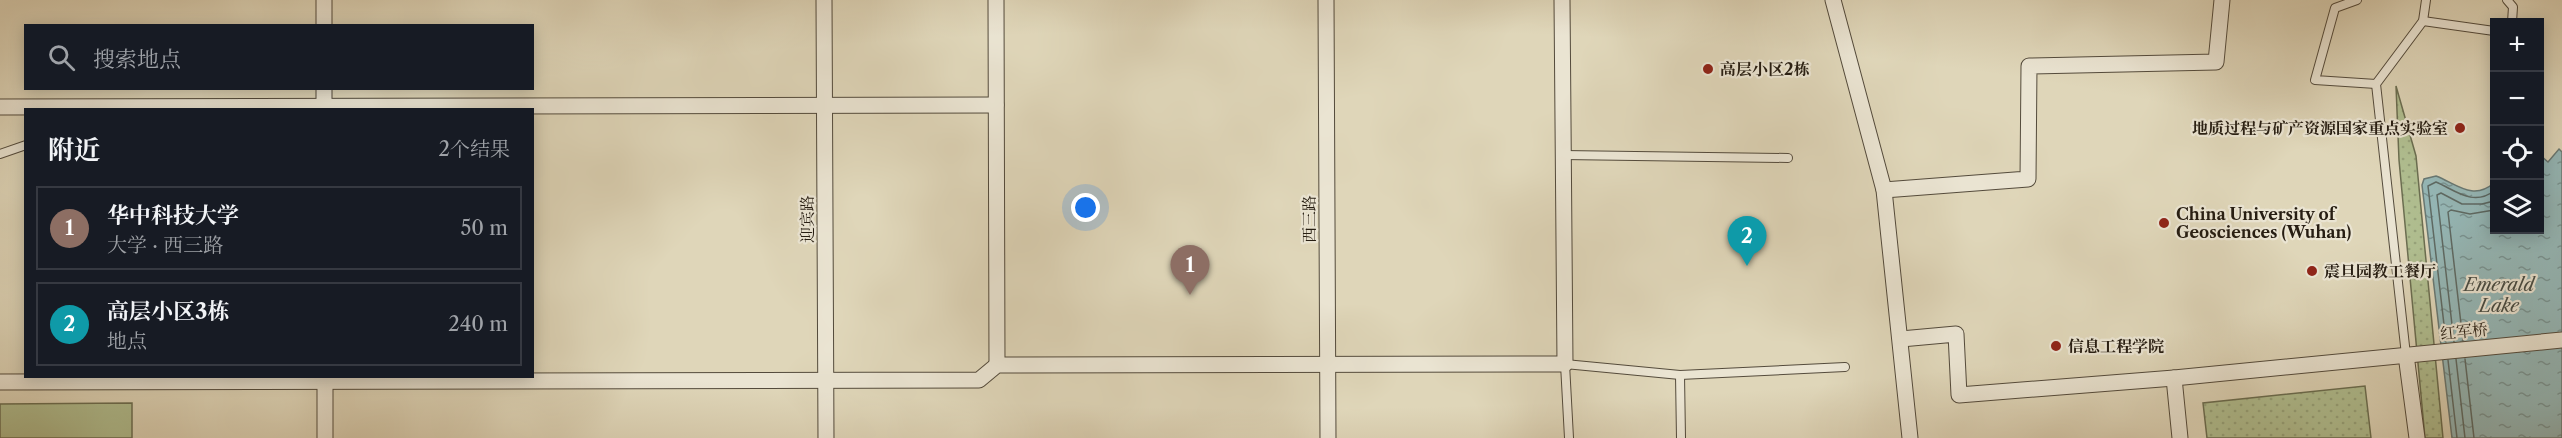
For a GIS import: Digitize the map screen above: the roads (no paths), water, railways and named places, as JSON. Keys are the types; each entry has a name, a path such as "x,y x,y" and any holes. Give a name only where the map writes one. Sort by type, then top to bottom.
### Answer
{"street":[{"path":"324,0 324,24"},
{"name":"迎宾路","path":"824,0 826,438"},
{"path":"996,0 997,365"},
{"name":"西三路","path":"1326,0 1328,438"},
{"path":"0,382 325,379 979,380 997,365 1565,364 1562,0"},
{"path":"1833,0 1884,190 1910,438"},
{"path":"1884,190 2028,179 2029,66 2216,62 2222,0"},
{"path":"324,90 324,108"},
{"path":"0,107 996,105"},
{"name":"红军桥","path":"1901,339 1956,334 1959,395 2174,378 2562,340"},
{"path":"2406,355 2417,438"},
{"path":"2174,378 2180,438"},
{"path":"325,379 326,438"}],"lane":[{"path":"2357,0 2335,8 2315,80 2376,84"},
{"path":"2406,355 2376,84 2423,21 2426,0"},
{"path":"2507,0 2513,8 2512,18"},
{"path":"2423,21 2490,30"},
{"path":"0,154 24,146"},
{"path":"1563,155 1788,158"},
{"path":"1569,438 1565,364 1680,375 1845,367"},
{"path":"1680,375 1681,438"}],"water":[{"name":"Emerald Lake","path":"2559,149 2562,152 2562,438 2452,438 2422,185 2424,179 2436,176 2472,191 2479,191 2490,186 2490,234 2544,234 2544,158 2548,162"}],"place":[{"name":"高层小区2栋","path":"1708,69"},
{"name":"地质过程与矿产资源国家重点实验室","path":"2460,128"},
{"name":"China University of Geosciences (Wuhan)","path":"2164,223"},
{"name":"高层小区3栋","path":"1747,266"},
{"name":"震旦园教工餐厅","path":"2312,271"},
{"name":"华中科技大学","path":"1190,295"},
{"name":"信息工程学院","path":"2056,346"}]}
